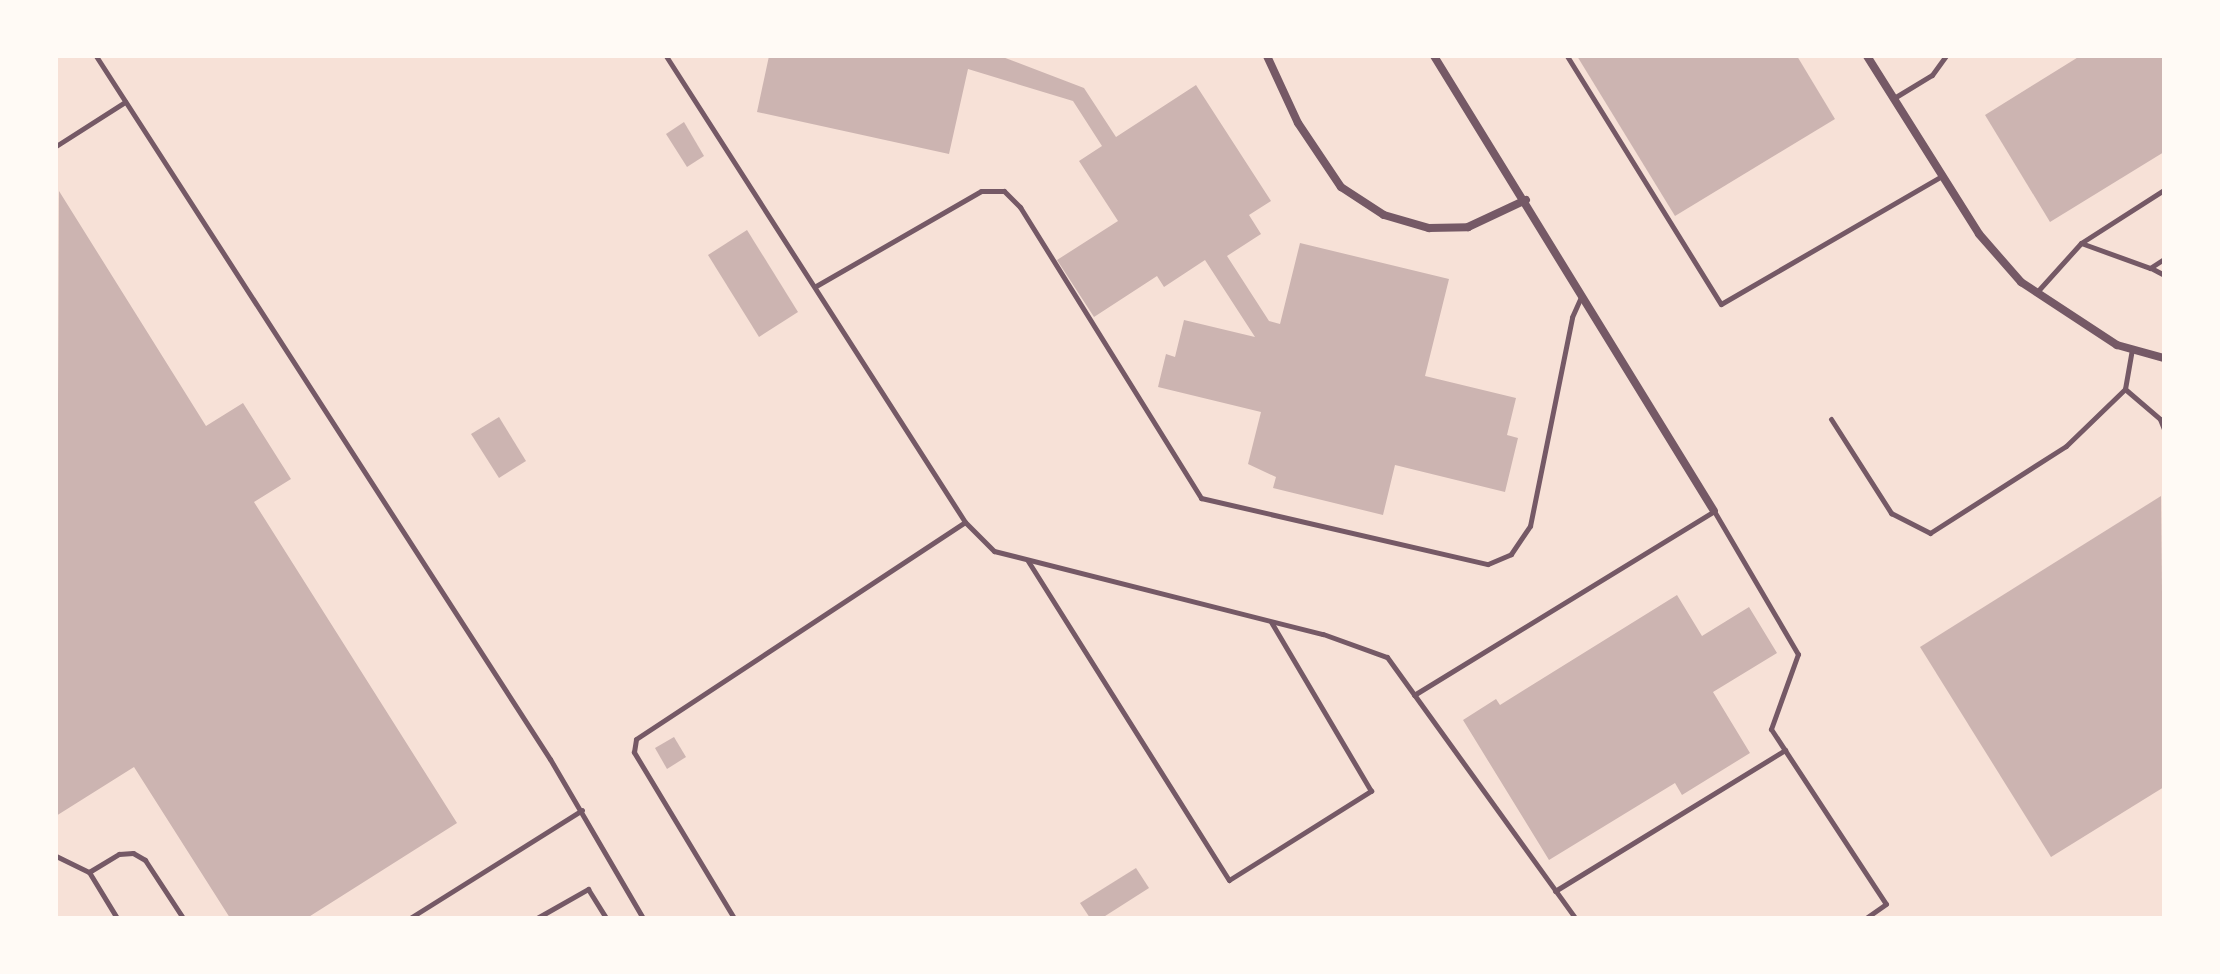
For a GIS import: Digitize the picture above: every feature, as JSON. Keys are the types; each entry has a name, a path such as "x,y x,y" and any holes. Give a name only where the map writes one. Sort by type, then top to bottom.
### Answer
{"street":[{"path":"1267,56 1298,123 1341,187 1384,215 1429,228 1468,227 1526,200"},
{"path":"1434,56 1526,200 1714,511"},
{"path":"1867,56 1979,234 2036,293 2117,345 2164,358"}],"lane":[{"path":"96,56 582,810 643,918"},
{"path":"666,56 965,522 994,551 1270,621 1387,657 1575,918"},
{"path":"1567,56 1721,304 1942,176"},
{"path":"1893,98 1932,75 1946,56"},
{"path":"56,146 125,102"},
{"path":"2036,293 2081,243 2164,190"},
{"path":"816,286 981,191 1004,191 1020,207 1201,498 1488,564 1511,554 1530,526 1572,317 1582,294"},
{"path":"2081,243 2164,275"},
{"path":"2150,268 2164,259"},
{"path":"1831,419 1891,513 1930,533 2066,446 2125,389 2132,349"},
{"path":"2125,389 2160,419 2164,429"},
{"path":"1414,695 1714,511 1798,654 1771,729 1886,904 1866,918"},
{"path":"734,918 634,752 636,739 965,522"},
{"path":"1027,560 1229,880 1371,791 1270,621"},
{"path":"1555,891 1785,750"},
{"path":"410,918 582,810"},
{"path":"89,872 119,854 133,853 145,860 183,918"},
{"path":"56,856 89,872 117,918"},
{"path":"537,918 588,889 606,918"}],"building":[{"path":"769,56 1000,56 1084,88 1116,137 1196,85 1271,201 1249,215 1261,234 1227,256 1269,321 1280,324 1300,243 1449,279 1425,376 1516,398 1507,435 1518,438 1505,492 1395,465 1383,515 1273,488 1276,477 1248,464 1261,412 1158,387 1166,354 1175,357 1184,320 1255,337 1205,260 1164,287 1157,276 1094,317 1057,260 1118,221 1079,161 1102,146 1073,101 968,69 949,154 757,112"},
{"path":"1577,56 1797,56 1835,119 1675,216"},
{"path":"2080,56 2164,56 2164,152 2050,222 1985,115"},
{"path":"684,122 704,156 687,167 666,134"},
{"path":"59,191 206,426 243,403 291,479 254,502 457,823 307,918 230,918 134,767 56,816"},
{"path":"747,230 798,312 759,337 708,255"},
{"path":"499,417 526,461 499,478 471,434"},
{"path":"2161,496 2164,787 2051,857 1920,647"},
{"path":"1677,595 1702,636 1749,607 1777,653 1713,692 1750,753 1682,795 1675,783 1549,860 1463,720 1496,699 1500,705"},
{"path":"674,737 686,757 667,769 655,748"},
{"path":"1136,868 1149,888 1102,918 1090,918 1080,903"}]}
